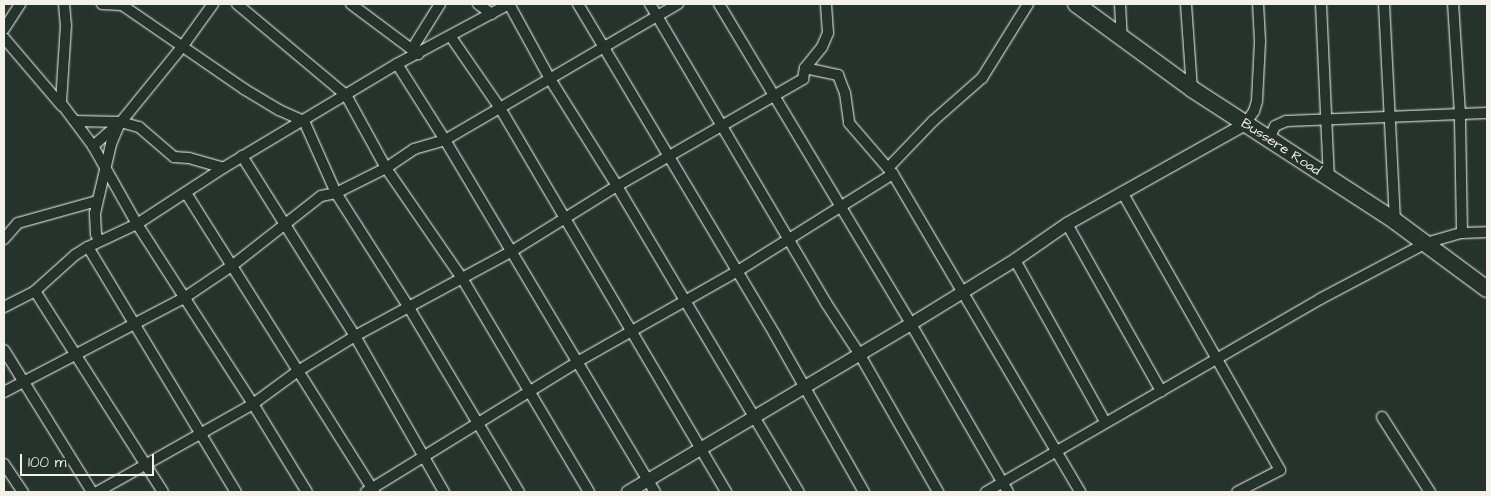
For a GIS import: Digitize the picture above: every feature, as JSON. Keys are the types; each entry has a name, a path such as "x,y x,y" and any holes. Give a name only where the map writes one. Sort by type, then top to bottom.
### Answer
{"main road":[{"name":"Bussere Road","path":"1076,4 1192,89 1395,221 1487,289"}],"street":[{"path":"4,29 20,4"},
{"path":"64,4 66,25 60,104 75,121 120,122 139,127 174,157 198,160 223,168"},
{"path":"102,4 122,5 244,89 279,110 304,121 336,193 408,306 519,492"},
{"path":"93,146 120,122 182,47 213,4"},
{"path":"237,4 346,95 386,168 462,278 589,492"},
{"path":"351,4 415,51"},
{"path":"415,51 440,4"},
{"path":"478,4 492,14"},
{"path":"4,307 35,291 75,255 88,247 137,224 242,156 304,121 415,51 451,37 509,4 550,78 685,299 799,492"},
{"path":"578,4 864,492"},
{"path":"650,4 721,126 860,355 938,492"},
{"path":"4,392 134,326 184,298 233,265 321,196 336,193 386,168 414,149 445,140 678,4"},
{"path":"719,4 775,95 1008,492"},
{"path":"97,492 253,404 298,371 355,336 512,251 567,219 617,186 803,79 805,68 822,47 828,33 826,4"},
{"path":"186,193 233,265 371,491 577,362 685,299 736,272 840,206 890,171 933,121 982,78 1028,4"},
{"path":"1120,4 1122,37"},
{"path":"1186,4 1192,89"},
{"path":"628,492 860,355 1015,260 1067,224 1245,124 1254,111 1257,101 1260,41 1258,4"},
{"path":"1321,4 1329,178"},
{"path":"1384,4 1395,221"},
{"path":"1453,4 1460,114 1462,233"},
{"path":"451,37 500,108 726,492"},
{"path":"4,38 75,121 93,146 137,224 253,404 307,492"},
{"path":"397,64 445,140 656,492"},
{"path":"805,68 838,75 845,93 849,123 890,171 1080,492"},
{"path":"1269,139 1279,123 1487,113"},
{"path":"99,241 96,234 95,213 97,201 111,144 120,122"},
{"path":"242,156 355,336 444,492"},
{"path":"1122,192 1280,470 1237,492"},
{"path":"4,240 18,223 97,201"},
{"path":"1067,224 1161,391"},
{"path":"986,492 1320,300 1426,243 1462,233 1487,232"},
{"path":"88,247 236,492"},
{"path":"1015,260 1105,422"},
{"path":"35,291 163,492"},
{"path":"4,350 92,492"},
{"path":"1382,417 1430,492"},
{"path":"4,464 22,492"}]}
